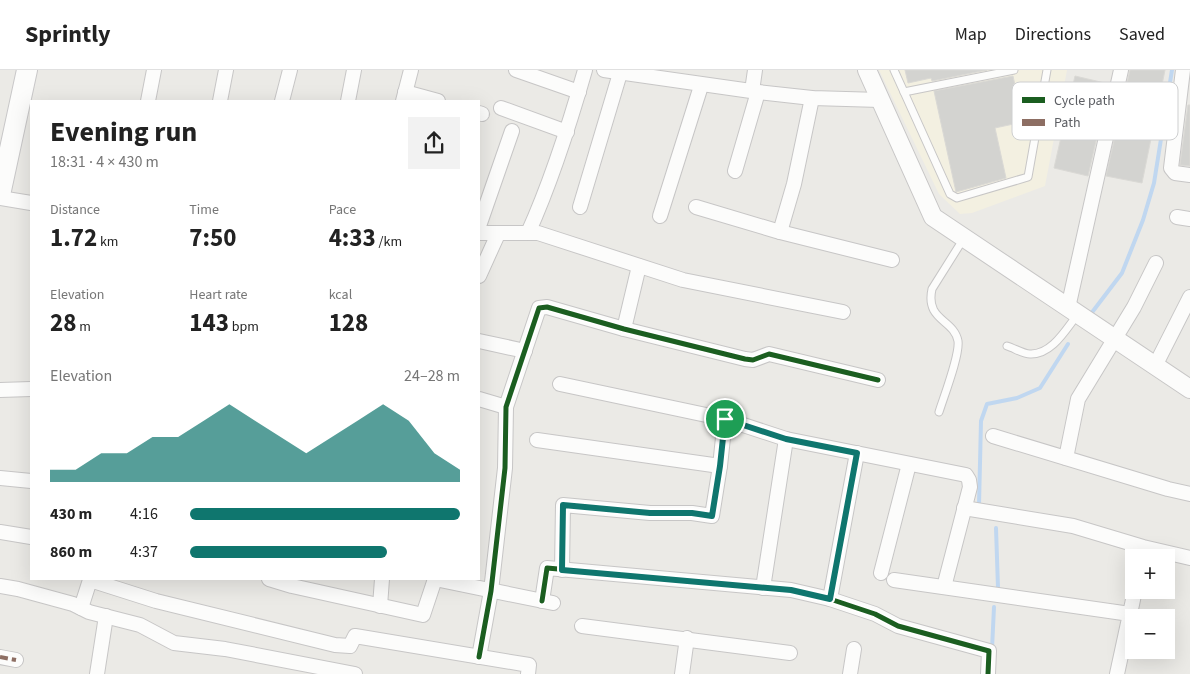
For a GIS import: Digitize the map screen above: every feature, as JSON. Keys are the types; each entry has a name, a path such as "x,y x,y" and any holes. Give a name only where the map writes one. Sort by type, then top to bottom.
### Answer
{"main road":[{"path":"0,196 27,70"}],"street":[{"path":"148,100 154,70"},
{"path":"220,100 226,70"},
{"path":"282,100 290,70"},
{"path":"348,100 354,70"},
{"path":"411,70 404,96 431,100"},
{"path":"516,70 579,92"},
{"path":"528,233 547,191 585,70"},
{"path":"604,70 687,76 702,86 755,92 812,98 880,100"},
{"path":"735,171 755,92 755,70"},
{"path":"867,70 933,217 1190,389"},
{"path":"1178,111 1183,70"},
{"path":"580,206 621,71"},
{"path":"660,216 702,86"},
{"path":"780,232 794,184 812,98"},
{"path":"501,108 567,132"},
{"path":"480,223 512,131"},
{"path":"1073,311 1107,140"},
{"path":"1174,140 1171,168 1175,173 1190,175"},
{"path":"0,196 30,203"},
{"path":"696,207 780,232 892,260"},
{"path":"480,233 538,233 683,280 843,312"},
{"path":"480,274 498,234"},
{"path":"1066,458 1078,399 1134,307 1156,262"},
{"path":"624,330 639,266"},
{"path":"1155,366 1190,297"},
{"path":"479,657 491,591 505,468 506,407 539,308 542,307 624,330 744,359 753,360 769,354 878,380"},
{"path":"480,341 525,351"},
{"path":"560,384 725,419 786,439 966,476 970,487 944,586"},
{"path":"0,390 30,389"},
{"path":"480,399 506,407"},
{"path":"562,570 563,505 650,513 692,513 712,516 725,419"},
{"path":"993,436 1190,494"},
{"path":"763,588 786,439"},
{"path":"537,440 720,466"},
{"path":"830,599 857,453"},
{"path":"881,573 909,464"},
{"path":"0,478 30,481"},
{"path":"964,508 1073,526 1134,549"},
{"path":"0,532 30,537"},
{"path":"1175,556 1190,558"},
{"path":"440,580 547,602 548,568 791,590 830,599 875,614 898,626 989,651 988,674"},
{"path":"81,608 90,580 156,601 335,644 350,646 355,636 529,665 528,674"},
{"path":"272,580 423,615 435,580"},
{"path":"380,606 382,580"},
{"path":"894,580 1125,613"},
{"path":"0,586 18,588 140,625 174,643 224,649 353,674"},
{"path":"97,674 106,616"},
{"path":"582,626 790,653"},
{"path":"1117,674 1125,637"},
{"path":"682,674 686,638"},
{"path":"850,674 854,649"},
{"path":"0,657 16,660"}],"lane":[{"path":"894,70 950,194 957,198 1028,177 1035,140"},
{"path":"904,92 1014,70"},
{"path":"939,412 959,347 955,332 941,321 932,306 930,298 932,289 964,238"},
{"path":"1008,346 1029,354 1042,352 1054,344 1073,311"}],"shaded area":[{"path":"879,70 1067,70 1065,82 1012,82 1012,140 1054,140 1045,186 972,213 960,214 939,194"}],"building":[{"path":"905,70 987,70 932,81 931,78 908,83"},
{"path":"1130,70 1165,70 1163,82 1127,82"},
{"path":"1013,76 1012,124 995,128 1006,178 956,192 934,91"},
{"path":"1075,76 1100,82 1074,82"},
{"path":"1188,105 1190,105 1190,166 1180,165"},
{"path":"1060,140 1096,140 1088,176 1054,168"},
{"path":"1114,140 1151,140 1142,183 1106,176"}],"waterway":[{"path":"1170,82 1172,70"},
{"path":"1090,315 1122,273 1143,220 1154,183 1161,140"},
{"path":"979,505 981,421 987,404 1017,398 1040,388 1068,344"},
{"path":"996,528 998,588"},
{"path":"992,649 994,607"}],"marked path":[{"path":"0,657 16,660"}],"cycle path":[{"path":"479,657 491,591 505,468 506,407 539,308 547,307 624,329 745,359 753,360 769,354 878,380"},
{"path":"542,601 547,568 791,590 830,599 875,614 898,626 989,651 988,674"}],"route":[{"path":"725,419 786,439 857,453 830,599 791,590 562,570 563,505 650,513 692,513 712,516 725,419"}]}
